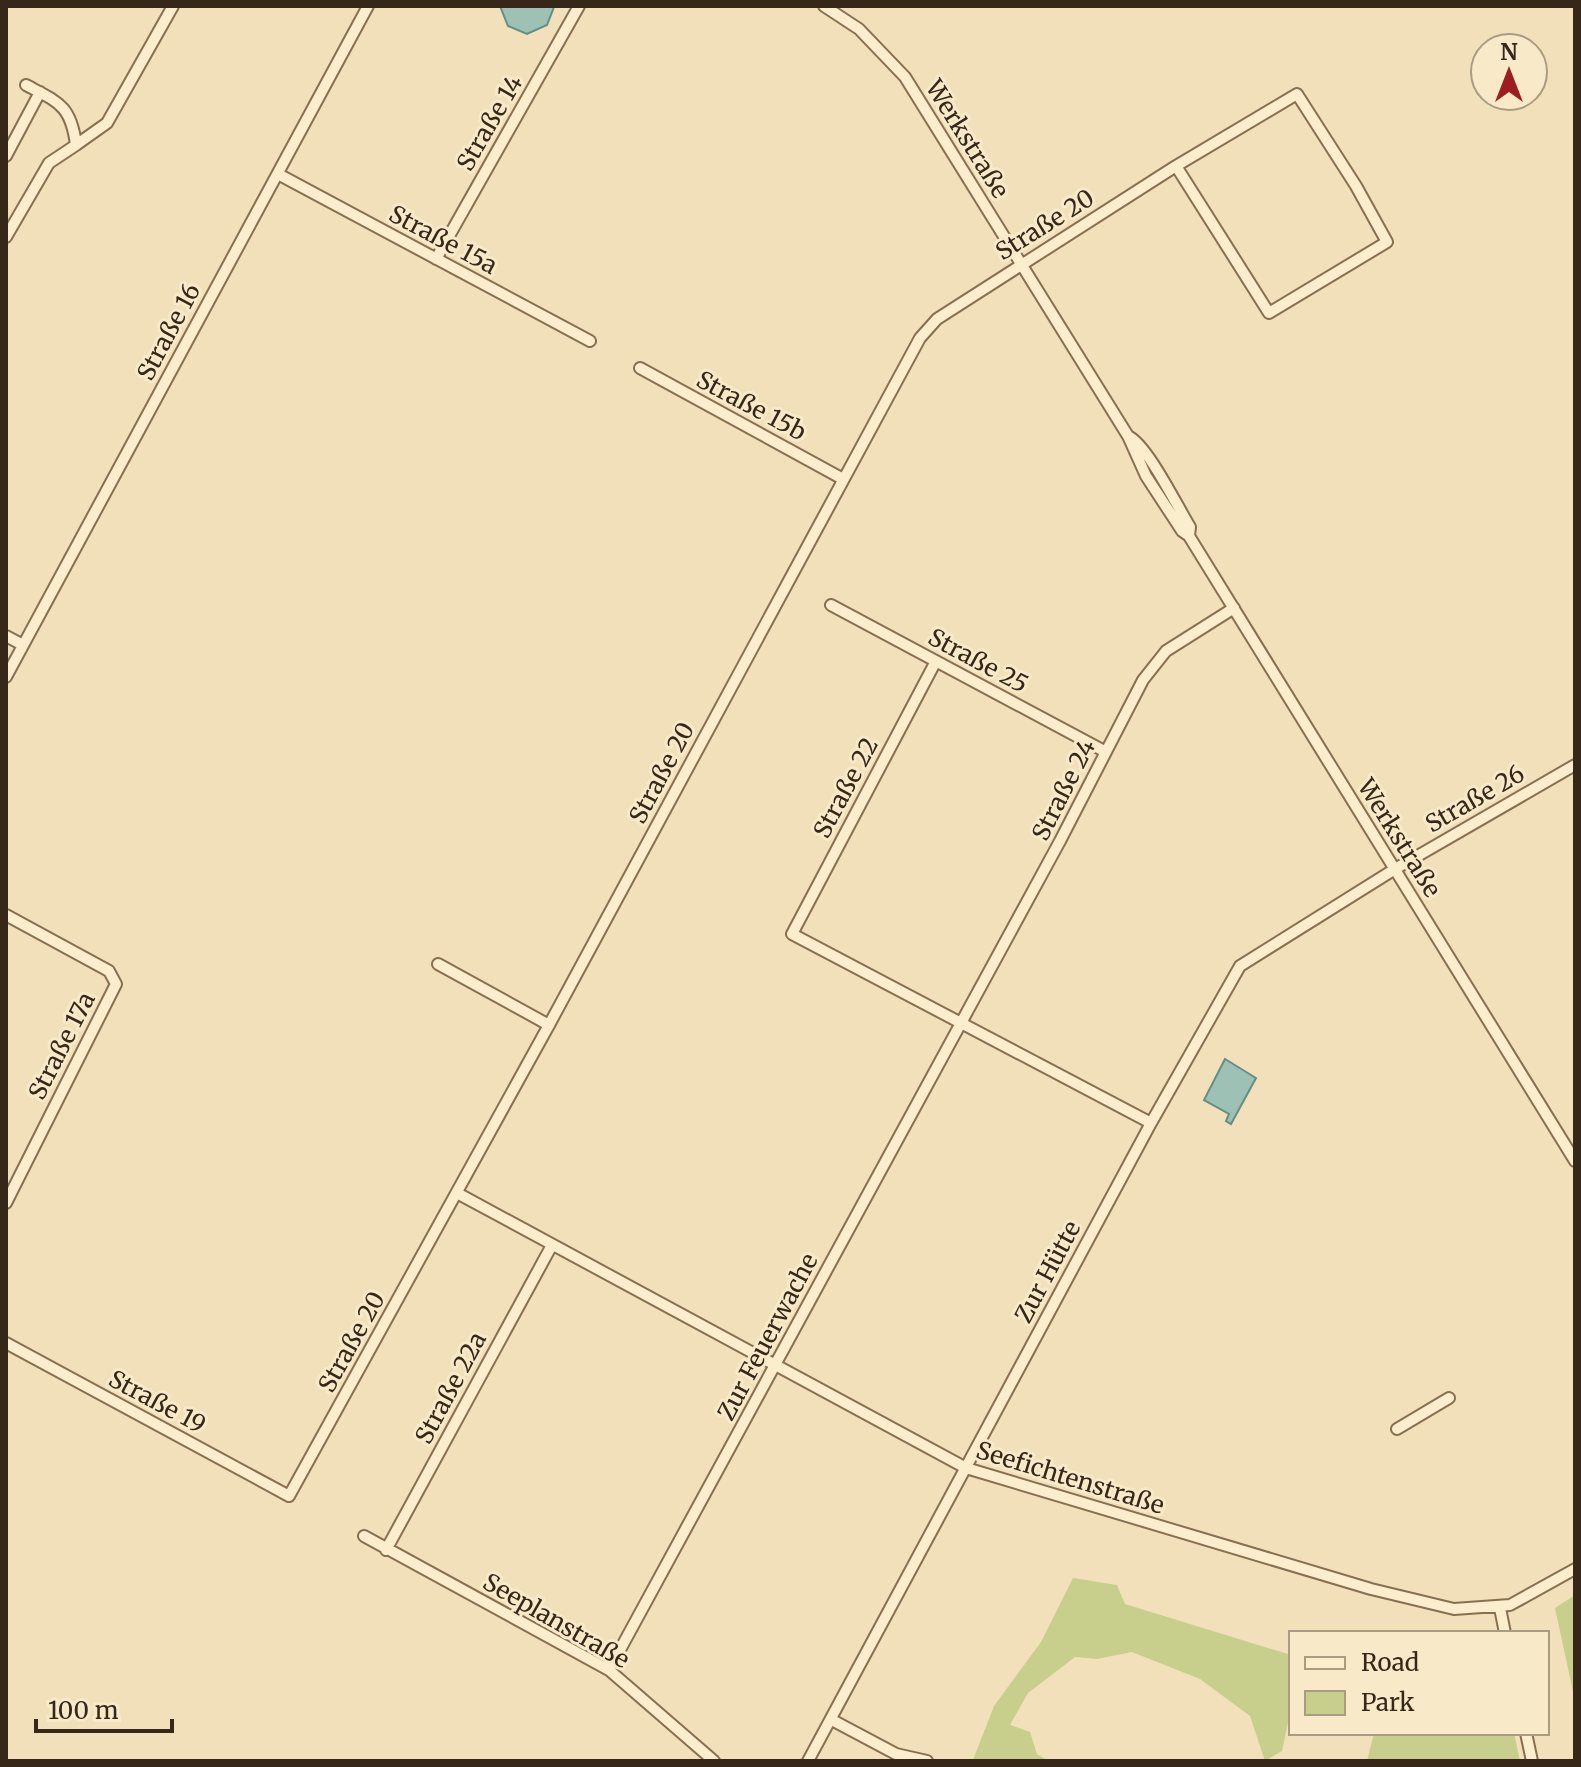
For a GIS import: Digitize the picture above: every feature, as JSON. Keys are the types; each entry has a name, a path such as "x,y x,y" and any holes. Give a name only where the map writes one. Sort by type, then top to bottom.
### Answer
{"street":[{"path":"6,237 49,163 107,123 173,6"},
{"name":"Straße 16","path":"6,677 368,6"},
{"name":"Straße 14","path":"436,259 579,6"},
{"name":"Werkstraße","path":"824,6 859,29 905,77 1128,436 1146,476 1182,531 1189,536 1575,1161"},
{"path":"26,85 63,105 73,123 76,145"},
{"path":"6,156 40,92"},
{"name":"Straße 20","path":"289,1496 549,1025 920,338 937,319 1176,166 1297,94 1356,186 1387,242 1269,313 1176,166"},
{"name":"Straße 15a","path":"278,174 590,341"},
{"name":"Straße 15b","path":"640,368 843,479"},
{"name":"Straße 25","path":"831,605 1106,752"},
{"name":"Straße 24","path":"962,1022 1143,680 1166,651 1234,608"},
{"path":"6,636 23,645"},
{"name":"Straße 22","path":"936,661 792,934 962,1022"},
{"name":"Straße 26","path":"1395,869 1575,765"},
{"name":"Zur Hütte","path":"808,1761 1151,1123 1240,966 1395,869"},
{"name":"Straße 17a","path":"6,915 109,971 116,984 6,1203"},
{"path":"438,964 549,1025"},
{"path":"962,1022 1151,1123"},
{"name":"Zur Feuerwache","path":"609,1670 962,1022"},
{"name":"Seefichtenstraße","path":"457,1193 966,1468 1371,1589 1454,1609 1500,1608 1548,1587 1575,1569"},
{"name":"Straße 22a","path":"386,1550 552,1245"},
{"name":"Straße 19","path":"6,1343 289,1496"},
{"path":"1397,1429 1449,1398"},
{"name":"Seeplanstraße","path":"364,1536 609,1670 714,1761"},
{"path":"1500,1608 1505,1631"},
{"path":"832,1720 896,1754 927,1761"},
{"path":"1526,1735 1532,1761"}],"green space":[{"path":"1073,1578 1117,1585 1125,1604 1289,1654 1289,1718 1282,1751 1265,1761 1250,1716 1200,1679 1132,1652 1097,1659 1075,1657 1028,1693 1010,1725 1030,1732 1037,1754 1048,1761 973,1760 994,1706 1041,1642"},
{"path":"1575,1595 1575,1701 1555,1608"},
{"path":"1374,1735 1514,1735 1520,1761 1367,1761"}],"water":[{"path":"500,6 554,7 547,25 527,34 508,26"},
{"path":"1225,1059 1256,1078 1231,1124 1226,1121 1229,1114 1204,1100"}]}
